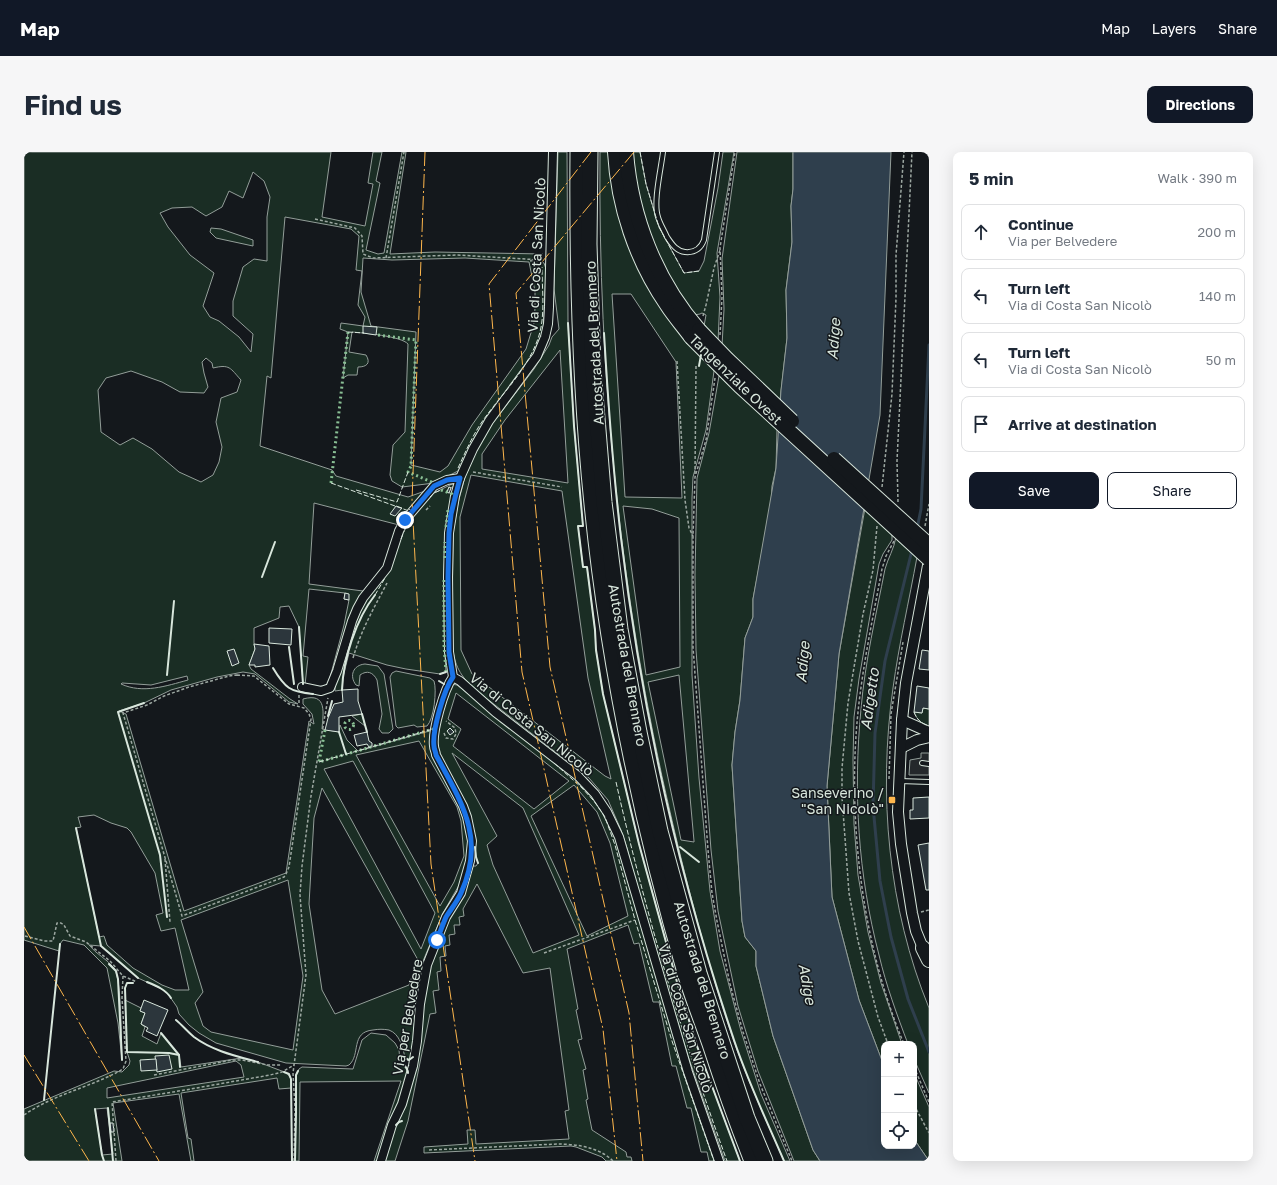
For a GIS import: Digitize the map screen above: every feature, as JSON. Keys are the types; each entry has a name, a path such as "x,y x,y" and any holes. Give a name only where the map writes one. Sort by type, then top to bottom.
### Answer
{"highway":[{"name":"Autostrada del Brennero","path":"578,152 578,233 582,372 592,505 609,632 626,732 649,839 687,977 737,1124 752,1161"},
{"name":"Autostrada del Brennero","path":"590,152 589,244 593,370 604,502 620,629 639,732 664,846 699,973 747,1118 765,1161"},
{"name":"Tangenziale Ovest","path":"615,152 621,196 633,239 651,278 667,305 929,545"},
{"name":"Tangenziale Ovest","path":"626,152 634,207 648,246 666,284 695,331 740,386 929,560"}],"street":[{"name":"Via di Costa San Nicolò","path":"553,152 548,324 546,337 528,370 489,421 472,449 460,478 451,514 448,577 449,652 453,677 460,681 495,712 578,776 595,794 607,812 619,837 688,1072 720,1161"},
{"path":"301,691 321,691 330,688 357,609 363,598 387,568 399,531 405,520 434,486 447,480 460,478"},
{"path":"927,953 916,931 912,913 901,844 898,812 902,720 907,677 929,560"},
{"name":"Via per Belvedere","path":"381,1161 392,1125 402,1104 413,1066 420,1004 427,964 446,917 461,893 470,861 472,841 463,806 436,755 434,746 440,710 448,683 453,677"},
{"path":"902,720 929,732"},
{"path":"901,748 917,740 929,737"}],"lane":[{"path":"663,152 656,204 658,217 661,226 674,247 678,250 688,252 698,249 704,240 717,152"},
{"path":"922,763 929,764"},
{"path":"899,781 929,782"}],"path":[{"path":"386,258 404,152"},
{"path":"695,331 704,314 720,248 735,152"},
{"path":"882,488 892,394 896,305 896,255 904,152"},
{"path":"898,503 897,461 912,152"},
{"path":"315,218 355,228 362,236 363,254 373,258 457,255 550,260"},
{"path":"720,248 722,297 720,337"},
{"path":"677,360 685,500 688,528 694,536"},
{"path":"696,366 693,647 699,742 712,893 722,948 743,1032 760,1084 792,1161"},
{"path":"695,477 706,440 716,374"},
{"path":"463,470 562,487"},
{"path":"878,525 873,570 863,614 848,703 842,768 842,797 849,893 858,941 878,1016 887,1041"},
{"path":"894,534 894,542 886,556 882,569 864,668 857,727 855,791 859,865 866,909 881,977 903,1041"},
{"path":"237,675 254,676 289,704 304,708 309,714 311,724 289,866 284,877 182,916 164,855 123,713 147,705 164,696 189,687 237,675"},
{"path":"294,1161 295,1109 293,1073 306,975 300,895 302,866 311,796 330,688"},
{"path":"299,706 301,691"},
{"path":"444,726 445,719 455,728 455,737 453,739 446,738 444,730"},
{"path":"164,855 170,922"},
{"path":"544,953 642,917"},
{"path":"25,936 44,941 53,941 55,927 57,923 61,923 64,925 70,936 86,942 110,961 123,976 137,982"},
{"path":"24,1115 45,1103 100,1081 124,1069 126,1061 122,998 123,976"},
{"path":"154,1075 232,1060 242,1060 268,1065 282,1064"},
{"path":"116,1161 112,1102 270,1075 282,1072 294,1065"},
{"path":"917,1073 929,1102"},
{"path":"917,1111 929,1133"},
{"path":"429,1150 578,1144 607,1156 613,1161"}],"green space":[{"path":"24,152 331,152 322,217 365,226 373,184 368,183 373,152 382,152 376,181 380,183 366,250 378,254 384,253 402,152 406,152 390,254 435,252 543,254 530,261 540,261 544,263 546,269 543,331 533,356 485,421 476,435 458,471 434,483 402,487 392,481 390,475 393,445 405,432 408,344 404,341 390,337 352,332 349,352 366,355 368,362 364,366 358,367 357,375 348,375 343,378 348,332 340,329 341,323 363,326 365,317 358,305 362,271 356,270 359,236 351,229 285,217 271,378 267,376 260,446 332,470 336,476 408,497 428,490 399,525 314,503 309,584 363,591 354,606 335,670 328,685 349,600 344,599 345,593 309,589 303,656 308,657 305,685 303,684 299,627 289,606 280,607 279,618 254,628 255,649 249,665 251,669 298,704 289,702 255,674 243,672 217,677 171,690 144,703 119,711 126,714 184,911 286,873 309,721 314,724 312,714 303,704 303,699 311,698 320,701 323,711 322,729 339,732 340,725 347,740 358,751 433,730 432,739 461,808 469,844 462,880 443,913 421,966 423,969 412,1059 407,1060 405,1058 396,1035 385,1029 373,1030 361,1035 358,1039 353,1061 346,1066 286,1063 216,1043 189,1025 179,1014 177,1007 168,994 162,989 138,978 101,946 89,945 114,968 117,974 121,1012 122,1060 118,1023 107,968 84,945 63,940 60,944 59,951 24,940","holes":["253,172 264,181 270,197 267,217 267,261 254,259 243,267 233,301 233,316 253,334 251,352 239,337 219,321 210,317 203,306 214,273 190,255 168,227 160,213 172,208 192,207 206,216 222,207 229,191 243,198","363,258 392,260 465,258 529,262 535,291 535,308 534,323 526,349 472,425 448,466 440,472 411,465 416,332 371,326 361,292","206,358 212,363 213,368 223,366 229,368 241,380 237,392 221,398 216,422 222,447 219,462 213,475 201,482 179,472 152,449 133,438 120,445 101,432 98,390 106,378 131,371 162,382 180,392 204,393 208,387 202,362","187,676 188,680 163,687 146,689 129,687 121,684 151,685","419,741 457,807 461,821 464,856 454,882 440,906 356,755","353,761 435,913 421,949 324,769","322,788 418,960 409,985 335,1014 322,990 309,904 314,818","94,815 111,823 127,828 131,832 155,873 163,913 156,915 161,931 175,928 189,990 175,990 162,985 133,968 107,945 104,936 99,937 76,828 81,827 78,817","288,880 303,976 293,1050 211,1032 203,1026 195,1003 203,992 181,920"]},
{"path":"558,152 567,152 568,323 574,426 583,526 578,526 583,567 587,567 596,650 603,694 639,844 677,982 697,1046 740,1161 725,1161 688,1056 639,894 627,848 608,800 589,778 473,688 460,672 454,656 452,643 453,532 458,503 465,477 476,451 492,424 534,369 549,345 552,337 559,329 554,289","holes":["560,350 568,483 482,469 482,454 505,420","471,475 562,491 588,678 611,779 605,776 472,674 461,650 460,517"]},
{"path":"600,152 610,152 687,340 714,371 706,430 693,477 692,498 692,675 699,778 710,891 720,951 741,1031 761,1094 790,1161 784,1161 750,1084 723,1009 684,871 653,734 638,652 616,486 608,403 600,236","holes":["612,294 631,294 676,362 682,498 625,497","623,506 652,509 679,518 680,667 646,675","679,675 694,842 681,840 648,682"]},
{"path":"631,152 640,152 646,184 659,227 684,273 699,271 704,261 718,188 723,152 734,152 717,253 720,297 718,342 704,326 706,315 702,313 694,315 665,271 642,216"},
{"path":"737,152 793,152 793,189 791,206 792,242 786,290 787,338 780,400 722,346 724,309 722,259"},
{"path":"211,228 221,229 253,240 253,246 216,238 210,232"},
{"path":"719,376 777,430 776,468 772,486 771,504 753,599 753,617 745,638 740,700 732,765 742,921 745,937 756,951 756,966 773,1036 813,1150 820,1161 794,1161 758,1071 738,1006 718,911 711,850 696,650 695,575 697,478 709,433"},
{"path":"452,484 455,485 451,488 449,487 447,492 452,494 446,531 444,567 444,632 446,672 440,674 406,669 387,665 349,653 343,677 342,690 335,691 335,686 360,608 389,569 407,523 423,503 434,493"},
{"path":"865,508 892,533 892,540 883,554 879,564 859,679 854,717 853,760 854,824 858,875 868,932 881,983 901,1041 881,1041 881,1058 859,1000 832,897 827,786 839,654"},
{"path":"896,537 917,557 893,688 889,728 887,809 890,850 904,931 915,970 929,1008 929,1093 917,1066 917,1041 907,1041 892,1000 882,966 866,894 859,833 857,771 865,674 885,569"},
{"path":"365,664 378,666 384,674 393,729 389,733 382,733 379,729 382,714 377,680 375,677 367,672 360,675 359,686 354,682 353,672 358,666"},
{"path":"396,671 430,678 434,681 434,704 427,726 417,727 414,725 398,728 396,726 390,677 392,673"},
{"path":"451,684 457,685 567,771 592,795 613,830 717,1161 709,1161 707,1152 701,1152 691,1108 687,1108 676,1066 672,1066 659,1002 653,1002 639,943 634,944 628,925 567,949 578,1009 576,1010 582,1039 578,1040 586,1069 583,1070 588,1099 586,1100 592,1130 626,1152 627,1157 631,1157 632,1161 606,1161 602,1157 571,1146 424,1153 424,1147 468,1144 467,1130 475,1130 476,1144 569,1139 565,1111 569,1110 550,968 523,973 477,884 463,909 464,916 459,917 460,925 454,925 455,934 449,935 450,945 445,946 446,956 440,957 441,971 437,972 439,990 433,991 436,1013 430,1014 408,1121 395,1161 385,1161 394,1129 401,1116 414,1075 420,1018 431,962 449,917 463,893 473,866 476,866 478,863 475,843 438,751 437,732","holes":["456,693 569,781 534,809 453,746 461,729 448,719","452,753 523,808 579,935 533,953 493,865 487,845 497,836","574,785 597,812 610,843 628,916 587,936 531,816"]},
{"path":"923,708 929,709 929,726 920,721 914,712 922,713"},
{"path":"362,714 365,726 352,716"},
{"path":"125,1000 141,1008 140,1011 145,1013 141,1024 145,1027 142,1036 157,1044 161,1033 179,1055 181,1067 242,1058 258,1062 287,1073 291,1079 291,1088 279,1089 277,1078 181,1093 188,1138 191,1139 194,1161 191,1161 179,1094 113,1103 122,1161 24,1161 24,1109 114,1071 122,1072 129,1065 130,1061 127,1052","holes":["236,1061 241,1065 244,1077 107,1098 107,1088","107,1108 113,1154 102,1155 95,1109"]},
{"path":"371,1033 386,1035 395,1043 399,1050 400,1061 408,1070 408,1077 378,1161 374,1161 401,1081 300,1082 299,1161 295,1161 296,1075 299,1069 302,1067 353,1069 362,1040"},
{"path":"917,1080 929,1107 929,1161 917,1143"}],"shaded area":[{"path":"921,753 929,753 929,775 909,775 910,760 921,758"}],"water":[{"name":"Adige","path":"793,152 891,152 880,415 839,654 827,786 832,897 859,1000 881,1058 881,1149 917,1149 917,1143 929,1161 820,1161 813,1150 773,1036 756,966 756,951 745,937 742,921 732,765 740,700 745,638 753,617 753,599 776,468 781,390 787,338 786,290 792,242 791,206 793,189"}],"building":[{"path":"363,326 377,327 376,335 363,333"},
{"path":"449,487 451,488 449,493 447,492"},
{"path":"396,506 402,508 395,516 390,514"},
{"path":"345,593 349,594 349,600 344,599"},
{"path":"269,628 292,629 291,645 269,643"},
{"path":"254,644 269,646 270,665 255,667 255,665 249,665 255,649"},
{"path":"234,649 239,663 232,666 227,651"},
{"path":"922,650 929,651 929,670 919,669"},
{"path":"917,686 929,688 929,709 923,708 922,713 914,712"},
{"path":"358,689 358,701 362,714 339,717 339,732 325,730 334,704 343,702 342,690"},
{"path":"450,728 454,732 450,735 447,731"},
{"path":"367,732 372,746 369,747 367,744 357,746 354,735"},
{"path":"929,797 929,818 910,819 910,810 913,810 913,798"},
{"path":"929,843 929,890 926,890 918,845"},
{"path":"144,1000 168,1010 157,1036 146,1031 148,1028 141,1024 145,1013 140,1011"},
{"path":"169,1055 172,1069 157,1072 155,1056"},
{"path":"156,1059 157,1070 141,1071 140,1060"},
{"path":"110,1123 113,1123 114,1132 111,1132"}],"waterway":[{"name":"Adigetto","path":"917,529 921,509 929,345"},
{"name":"Adigetto","path":"912,550 885,661 875,733 873,806 880,881 891,937 908,999 929,1052"}],"hedge":[{"path":"331,483 348,332"},
{"path":"378,335 416,340 411,466 408,472 434,483"},
{"path":"441,490 452,494 451,497"},
{"path":"446,527 448,510"},
{"path":"445,542 445,558"},
{"path":"444,580 444,645 446,672"},
{"path":"347,721 351,721 353,725 351,729 347,729 345,727 345,723 347,721"},
{"path":"325,730 319,762 433,729"}],"fence":[{"path":"640,152 646,184 659,227 684,273 699,271"},
{"path":"458,468 480,425 524,367 536,344 542,324 542,267"},
{"path":"348,332 364,333"},
{"path":"356,490 397,502 408,472"},
{"path":"331,483 409,511 410,509"},
{"path":"430,497 434,493 441,490"},
{"path":"401,539 406,526"},
{"path":"375,595 385,578"},
{"path":"914,712 920,721 929,726"},
{"path":"319,762 433,729"},
{"path":"554,763 581,787 594,801 605,817 615,845 635,920 672,1041 714,1161"},
{"path":"616,782 652,926 680,1021 727,1161"}],"wall":[{"path":"568,323 574,426 583,526 578,526 583,567 587,567 596,650 603,694 639,844 677,982 697,1046 740,1161"},
{"path":"604,333 611,436 629,601 639,664 664,789 678,851 695,913 732,1034 750,1082 784,1161"},
{"path":"699,366 701,355"},
{"path":"262,577 275,542"},
{"path":"342,690 345,666 356,628 375,595"},
{"path":"167,675 174,601"},
{"path":"299,627 303,684"},
{"path":"289,647 294,684"},
{"path":"273,668 281,680 289,688 299,692 313,694"},
{"path":"440,674 446,672"},
{"path":"439,681 444,684"},
{"path":"328,716 332,701"},
{"path":"144,703 118,712 160,855 167,917"},
{"path":"362,714 367,732"},
{"path":"339,732 346,754"},
{"path":"76,828 101,946 138,978"},
{"path":"475,847 478,863"},
{"path":"680,847 699,862"},
{"path":"44,1100 60,944"},
{"path":"109,964 116,971 118,979 122,1060"},
{"path":"147,982 164,990 171,998"},
{"path":"133,983 127,983 125,988 127,1052 169,1053 179,1055 180,1067"},
{"path":"176,1020 201,1042 225,1052 258,1062"},
{"path":"161,1033 179,1055"},
{"path":"405,1058 409,1060 413,1057"},
{"path":"399,1058 407,1069 408,1073"},
{"path":"295,1161 296,1075 298,1071"},
{"path":"284,1072 289,1074 291,1079 292,1161"},
{"path":"108,1108 113,1161"},
{"path":"95,1109 104,1161"},
{"path":"396,1125 402,1121"}],"power":[{"path":"425,152 412,501 431,864 475,1161"},
{"path":"591,152 489,284 522,672 603,1029 617,1161"},
{"path":"634,152 516,293 550,667 629,1013 643,1161"},
{"path":"24,927 159,1161"},
{"path":"24,1055 89,1161"}],"place":[{"name":"Sanseverino / \"San Nicolò\"","path":"892,800"}],"route":[{"path":"405,520 434,486 447,480 460,478 451,514 449,533 449,652 453,677 448,683 440,710 434,746 436,755 463,806 472,841 472,850 467,875 461,893 446,917 437,940"}]}
